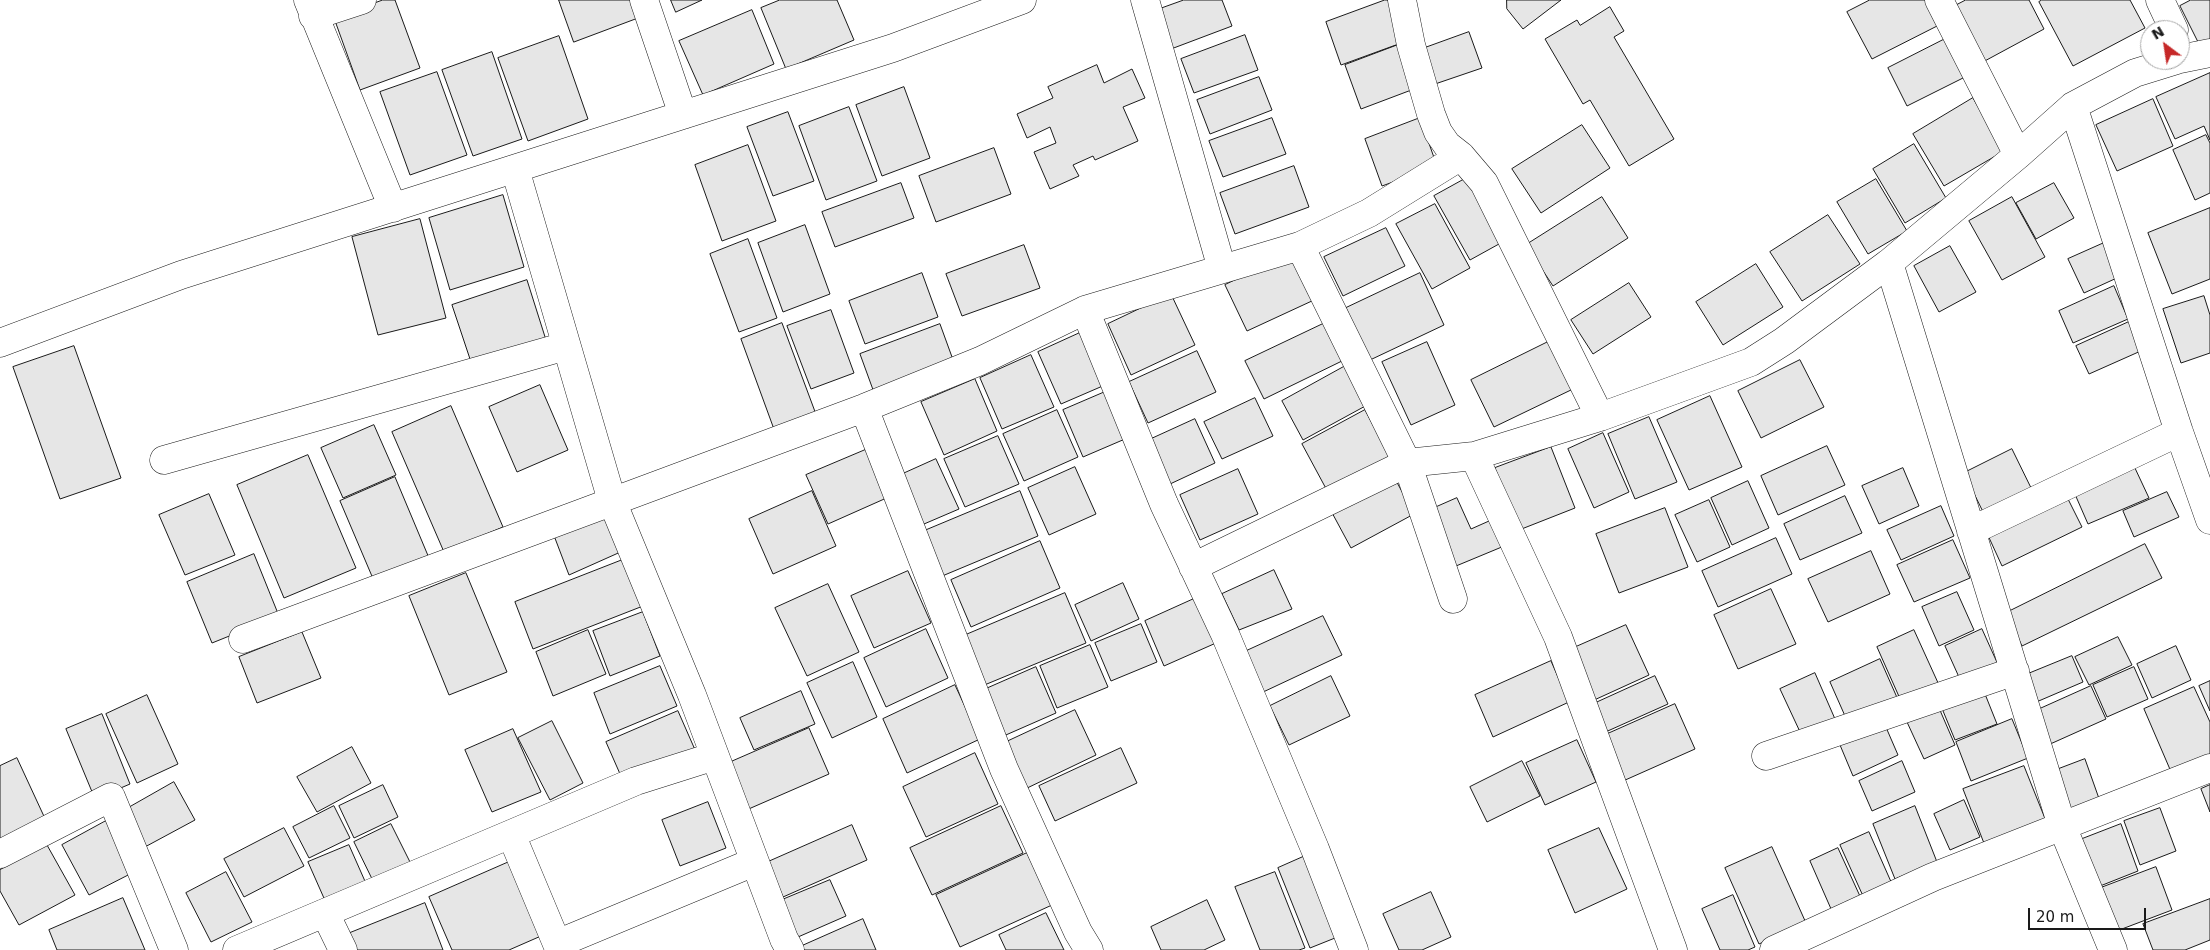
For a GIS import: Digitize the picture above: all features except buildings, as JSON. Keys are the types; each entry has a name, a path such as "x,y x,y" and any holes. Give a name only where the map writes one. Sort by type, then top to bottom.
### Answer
{"street":[{"path":"362,0 310,8 393,208"},
{"path":"644,0 682,115"},
{"path":"0,343 181,275 893,48 1022,0"},
{"path":"1145,0 1222,269"},
{"path":"1402,0 1411,45 1438,132 1447,145 1461,156 1488,190 1600,417"},
{"path":"1939,0 2018,155"},
{"path":"2160,0 2169,20"},
{"path":"1193,567 1407,463 1474,456 1600,417 1751,362 1784,341 1889,263 2018,155 2073,106 2143,70"},
{"path":"2073,106 2179,432 2210,520"},
{"path":"243,639 864,408 980,361 1085,310 1300,246 1369,213 1461,156"},
{"path":"515,169 612,501 715,756 754,862 790,950"},
{"path":"1300,246 1407,463 1453,599"},
{"path":"1889,263 2062,826 2113,950"},
{"path":"1085,310 1164,504 1225,634 1315,849 1354,950"},
{"path":"164,460 566,346"},
{"path":"864,408 1004,769 1078,932 1089,950"},
{"path":"1971,531 2179,432"},
{"path":"1474,456 1558,637 1672,950"},
{"path":"1766,756 2015,671"},
{"path":"237,950 636,781 715,756"},
{"path":"1774,950 1934,877 2210,768"},
{"path":"0,854 111,797 174,950"},
{"path":"511,834 554,948 754,862"},
{"path":"325,913 343,950"}]}
